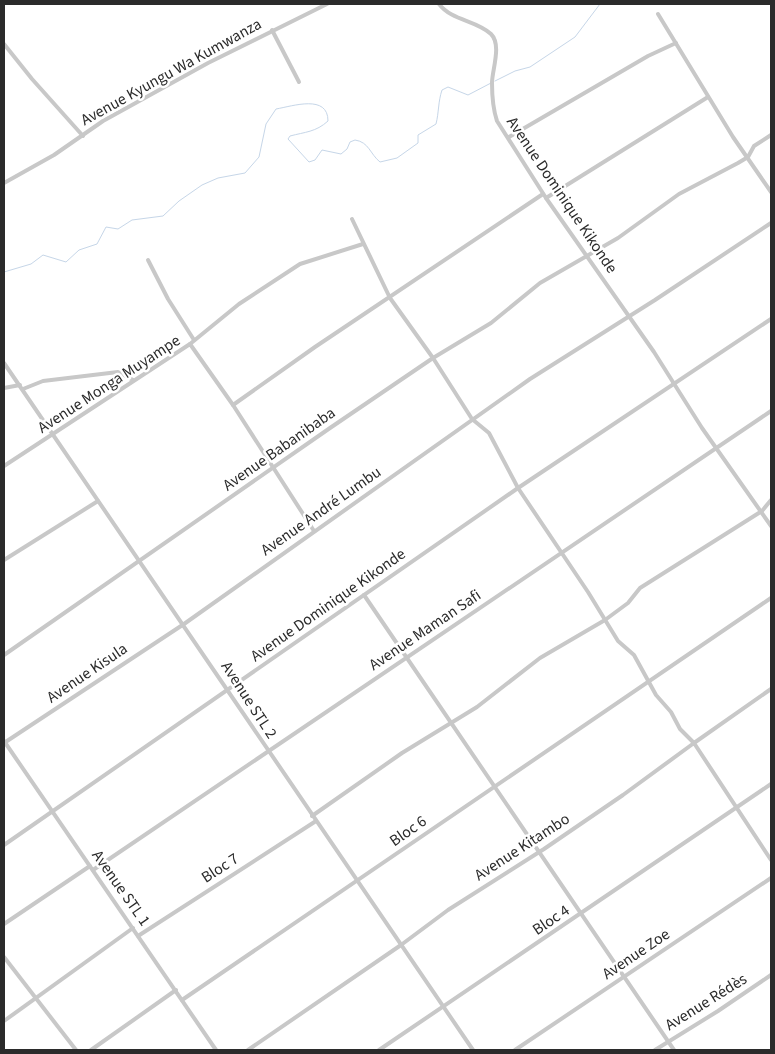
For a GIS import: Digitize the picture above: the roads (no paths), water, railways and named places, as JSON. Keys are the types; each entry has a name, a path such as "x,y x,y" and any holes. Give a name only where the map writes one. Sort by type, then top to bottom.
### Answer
{"street":[{"name":"Avenue Kyungu Wa Kumwanza","path":"4,183 103,122 272,30 327,4"},
{"name":"Avenue Dominique Kikonde","path":"439,4 448,13 482,27 493,36 496,46 492,82 494,111 497,121 509,137 544,196 629,316 771,526"},
{"path":"658,14 708,97 771,192"},
{"path":"272,30 299,82"},
{"path":"509,137 648,56 676,43"},
{"path":"4,44 32,79 83,136"},
{"path":"233,405 315,346 390,298 444,259 708,97"},
{"name":"Avenue Babanibaba","path":"4,655 433,358 491,323 540,283 618,238 680,194 748,157 754,146 771,135"},
{"path":"352,219 390,298 433,358 472,419 489,433 518,488 604,620 618,641 634,655 656,695 671,712 680,729 694,743 771,860"},
{"name":"Avenue André Lumbu","path":"184,624 472,419 771,223"},
{"path":"190,344 239,304 300,264 363,244"},
{"path":"148,260 168,299 194,340"},
{"name":"Avenue Dominique Kikonde","path":"4,845 518,488 771,319"},
{"name":"Avenue Monga Muyampe","path":"4,466 190,344 233,405 314,531"},
{"name":"Avenue STL 2","path":"4,364 22,387 52,436 184,624 267,751 473,1050"},
{"path":"4,388 22,387 43,381 118,372 133,380"},
{"name":"Avenue Maman Safi","path":"4,924 407,658 771,411"},
{"path":"312,816 402,753 477,706 540,658 628,604 637,591 648,583 762,511 771,500"},
{"path":"4,560 98,501"},
{"path":"364,595 674,1050"},
{"name":"Bloc 6","path":"182,1000 771,598"},
{"name":"Avenue Kisula","path":"4,743 184,624"},
{"name":"Avenue Kitambo","path":"248,1050 401,945 448,910 540,852 771,689"},
{"name":"Avenue STL 1","path":"4,743 216,1050"},
{"name":"Bloc 4","path":"379,1050 444,1008 771,784"},
{"name":"Bloc 7","path":"138,936 316,821"},
{"name":"Avenue Zoe","path":"515,1050 771,878"},
{"path":"4,1021 133,928"},
{"path":"4,957 76,1050"},
{"name":"Avenue Rédès","path":"655,1050 718,1012 771,975"},
{"path":"91,1050 176,990"}],"waterway":[{"path":"495,81 515,71 530,67 575,37 600,4"},
{"path":"4,272 31,264 43,255 66,262 79,250 97,244 106,227 118,229 132,220 163,216 179,201 202,185 218,178 245,173 259,157 266,124 276,109 308,104 322,107 326,113 328,121 324,125 290,136 288,139 309,162 315,160 322,150 341,154 347,149 350,142 355,140 363,143 380,162 397,158 418,143 418,135 436,124 442,90 448,87 468,95 491,83"}]}
